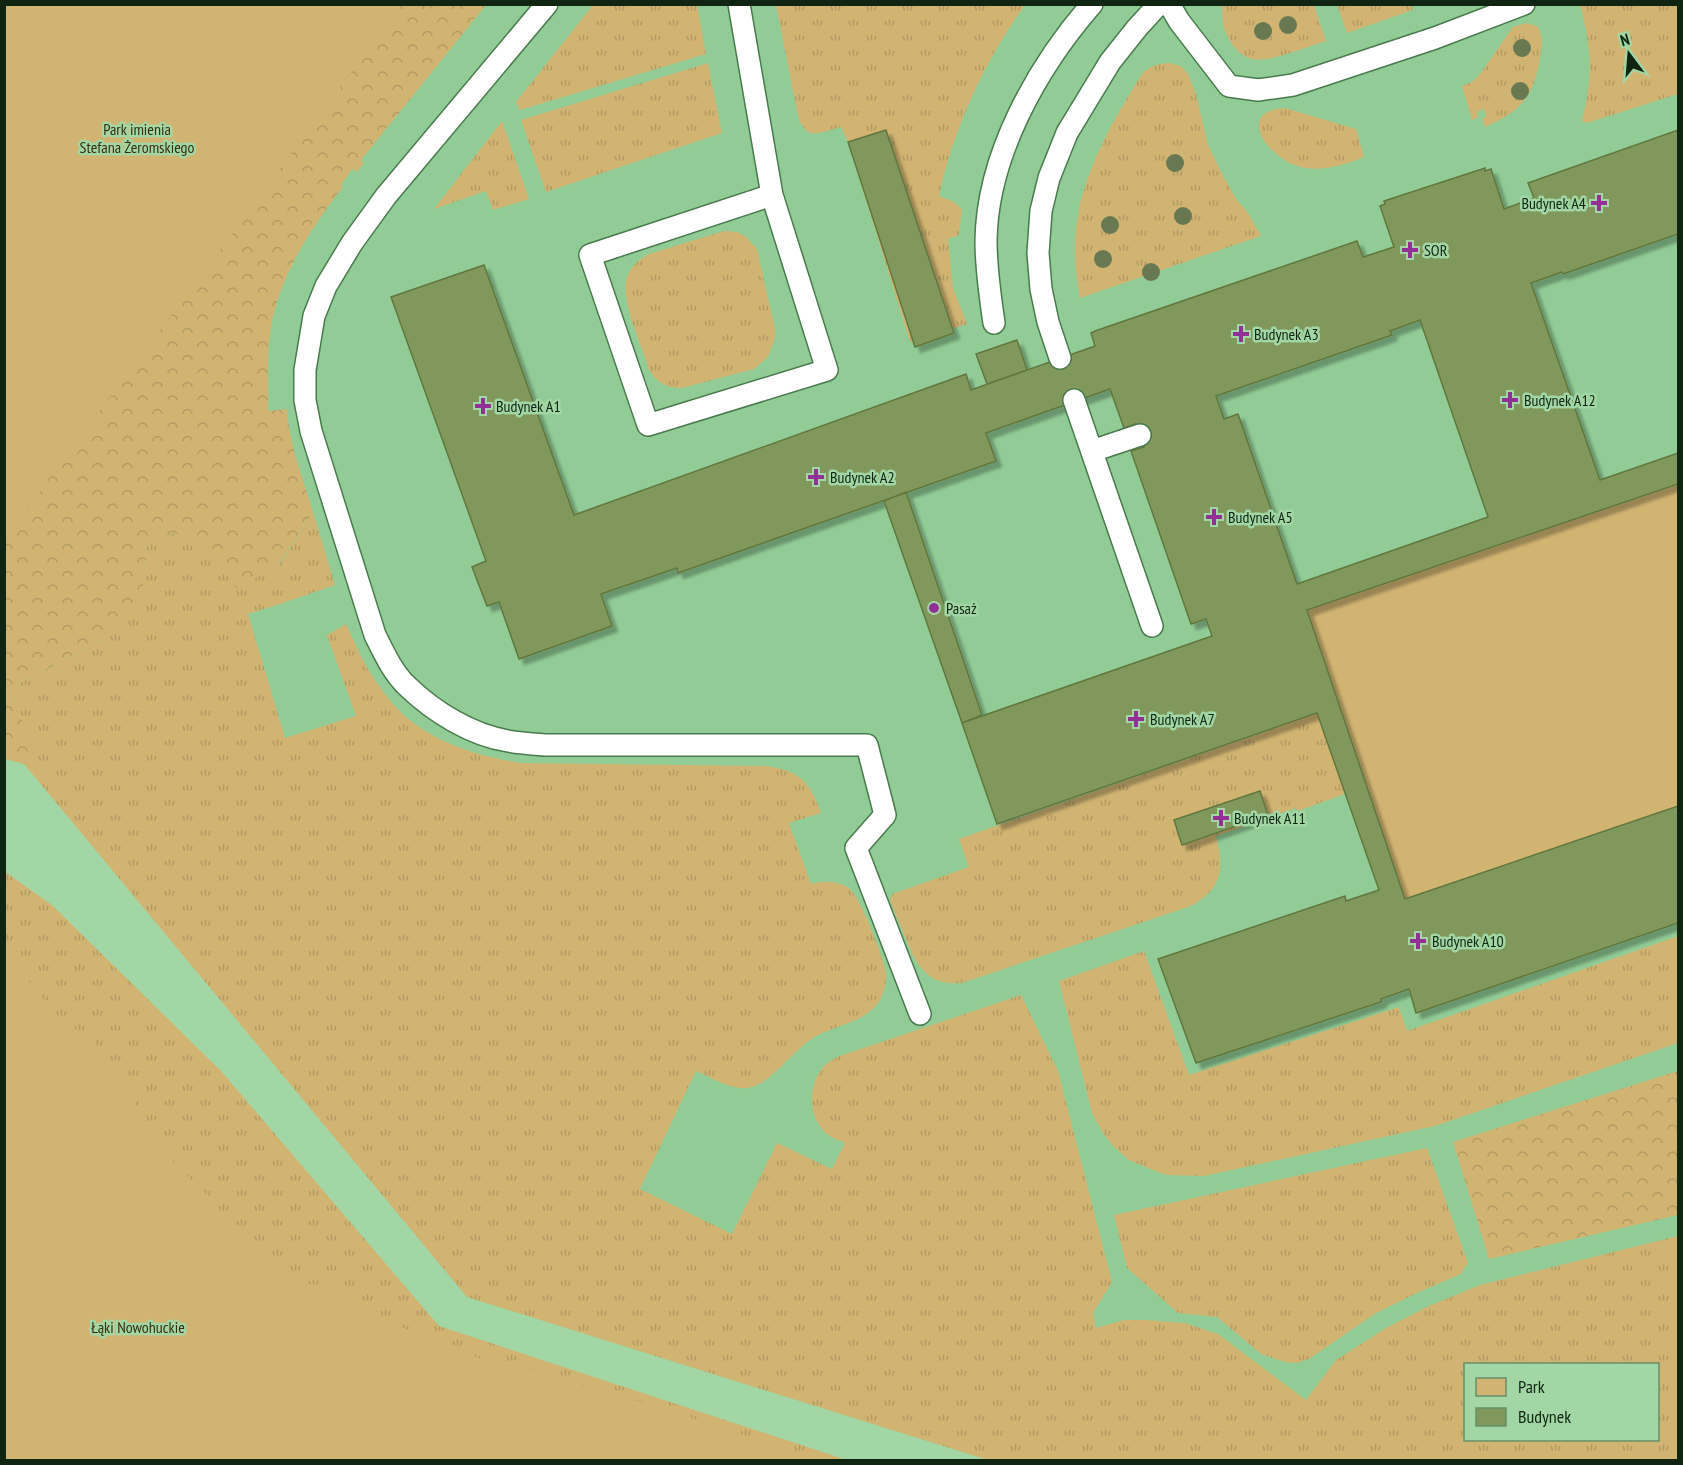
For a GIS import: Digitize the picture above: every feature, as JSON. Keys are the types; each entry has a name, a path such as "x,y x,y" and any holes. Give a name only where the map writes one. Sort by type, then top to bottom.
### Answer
{"lane":[{"path":"547,4 386,196 352,243 326,286 314,316 305,370 305,400 311,431 375,635 388,660 406,686 434,708 470,730 506,741 545,745 867,745 885,815 856,848 920,1014"},
{"path":"739,4 772,195 827,370 648,425 590,255 772,195"},
{"path":"994,323 986,240 991,199 1002,156 1022,109 1047,66 1072,28 1092,4"},
{"path":"1060,358 1048,322 1041,289 1038,253 1041,211 1049,178 1066,133 1110,63 1159,4"},
{"path":"1168,4 1229,86 1258,90 1293,85 1347,68 1524,4"},
{"path":"1074,400 1152,626"},
{"path":"1092,451 1140,435"}],"shaded area":[{"path":"401,5 1678,5 1678,1460 988,1460 467,1297 5,740 5,537"}],"green space":[{"name":"Park imienia Stefana Żeromskiego","path":"5,4 401,5 5,537"},
{"path":"182,5 486,5 361,160 364,163 357,172 352,169 341,185 343,187 298,253 275,308 269,338 268,411 287,409 293,448 313,512 279,564 237,589 205,543 174,533 147,541 145,575 139,604 103,640 20,683 13,701 35,748 24,764 5,759 4,537 34,497"},
{"path":"593,5 697,5 706,54 520,110 516,102"},
{"path":"776,5 1025,5 996,49 972,96 953,145 939,196 954,202 962,209 959,235 948,239 953,288 967,324 910,342 848,142 841,127 821,133 810,133 798,116"},
{"path":"1222,5 1314,5 1326,41 1268,59 1249,58 1237,50 1228,37 1223,24"},
{"path":"1337,5 1411,5 1413,10 1347,33"},
{"path":"1580,5 1678,5 1678,94 1587,123 1582,121 1590,63 1587,35"},
{"path":"1526,23 1537,26 1542,37 1534,83 1524,101 1517,108 1485,127 1482,119 1486,117 1484,109 1477,112 1478,117 1472,120 1462,86 1472,82 1480,74 1513,27"},
{"path":"708,63 722,133 546,192 521,120"},
{"path":"1169,63 1181,66 1188,74 1196,94 1208,145 1236,199 1248,213 1261,236 1080,298 1075,265 1075,243 1079,210 1087,179 1107,134 1140,76 1153,66"},
{"path":"1285,108 1356,129 1364,157 1325,168 1301,167 1289,163 1268,146 1259,126 1261,118 1269,111"},
{"path":"502,121 529,199 493,210 486,191 434,209"},
{"path":"724,231 737,232 745,236 757,249 775,338 768,357 754,369 682,388 667,386 655,378 649,370 627,303 628,276 632,268 649,254"},
{"path":"1678,484 1678,806 1405,899 1307,610"},
{"path":"313,512 335,585 248,614 285,738 356,716 327,635 346,624 371,674 396,708 432,735 461,748 522,763 767,766 796,775 813,793 821,813 789,823 811,884 826,882 841,884 850,889 860,904 881,955 886,974 885,987 880,1000 874,1008 858,1019 822,1033 805,1043 765,1081 756,1085 748,1088 735,1087 696,1071 640,1189 732,1234 777,1143 832,1169 845,1143 828,1135 821,1128 816,1120 812,1101 815,1082 826,1064 837,1057 1021,995 1058,1071 1112,1282 1093,1313 1096,1328 1124,1320 1145,1320 1185,1323 1218,1334 1306,1400 1336,1360 1386,1328 1429,1306 1480,1285 1678,1236 1678,1460 988,1460 467,1297 24,764 34,748 13,701 20,683 103,640 145,575 147,541 174,533 280,564"},
{"path":"1318,713 1345,794 1298,811 1296,808 1216,836 1220,858 1218,877 1210,892 1191,906 962,983 940,981 932,977 925,972 914,957 890,901 892,894 969,867 959,839"},
{"name":"Łąki Nowohuckie","path":"4,871 52,905 221,1071 439,1326 847,1460 5,1460"},
{"path":"1678,936 1678,1043 1435,1126 1204,1176 1167,1175 1150,1169 1129,1160 1103,1133 1092,1113 1059,981 1144,951 1189,1075 1399,1007 1407,1031"},
{"name":"Łąki Nowohuckie","path":"4,952 8,960 39,992 59,1024 86,1032 105,1056 122,1070 137,1109 160,1149 216,1204 240,1241 267,1268 289,1285 337,1286 365,1308 398,1326 478,1358 541,1373 665,1409 815,1460 5,1460"},
{"path":"1678,1071 1678,1215 1489,1259 1453,1142"},
{"path":"1427,1148 1468,1263 1461,1274 1376,1313 1309,1359 1297,1363 1285,1362 1261,1354 1217,1317 1178,1313 1127,1268 1114,1215"}],"building":[{"path":"886,130 954,333 915,347 848,142"},
{"path":"1678,130 1678,234 1531,283 1600,480 1678,453 1678,484 1307,610 1405,899 1678,806 1678,923 1416,1013 1409,989 1381,999 1381,1002 1196,1063 1158,959 1345,896 1346,901 1379,890 1317,713 997,824 962,723 1212,636 1206,619 1191,624 1131,451 1144,447 1136,424 1124,428 1110,389 986,433 996,461 678,573 677,568 601,594 612,626 519,659 499,602 487,606 472,567 486,561 391,297 484,265 574,515 966,374 971,390 1095,346 1091,333 1095,331 1357,241 1363,257 1394,247 1380,206 1385,204 1384,201 1485,168 1485,171 1491,169 1504,209 1534,198 1528,183","holes":["1420,320 1488,517 1297,584 1238,414 1224,419 1216,396 1392,335 1390,331"]},
{"path":"1017,340 1027,370 987,384 976,354"},
{"name":"Pasaż","path":"906,492 982,715 962,723 884,501"},
{"name":"Budynek A11","path":"1260,791 1268,815 1182,845 1174,820"}],"place":[{"name":"Budynek A4","path":"1599,203"},
{"name":"SOR","path":"1410,250"},
{"name":"Budynek A3","path":"1241,334"},
{"name":"Budynek A12","path":"1510,400"},
{"name":"Budynek A1","path":"483,406"},
{"name":"Budynek A2","path":"816,477"},
{"name":"Budynek A5","path":"1214,517"},
{"name":"Pasaż","path":"934,608"},
{"name":"Budynek A7","path":"1136,719"},
{"name":"Budynek A11","path":"1221,818"},
{"name":"Budynek A10","path":"1418,941"}]}
